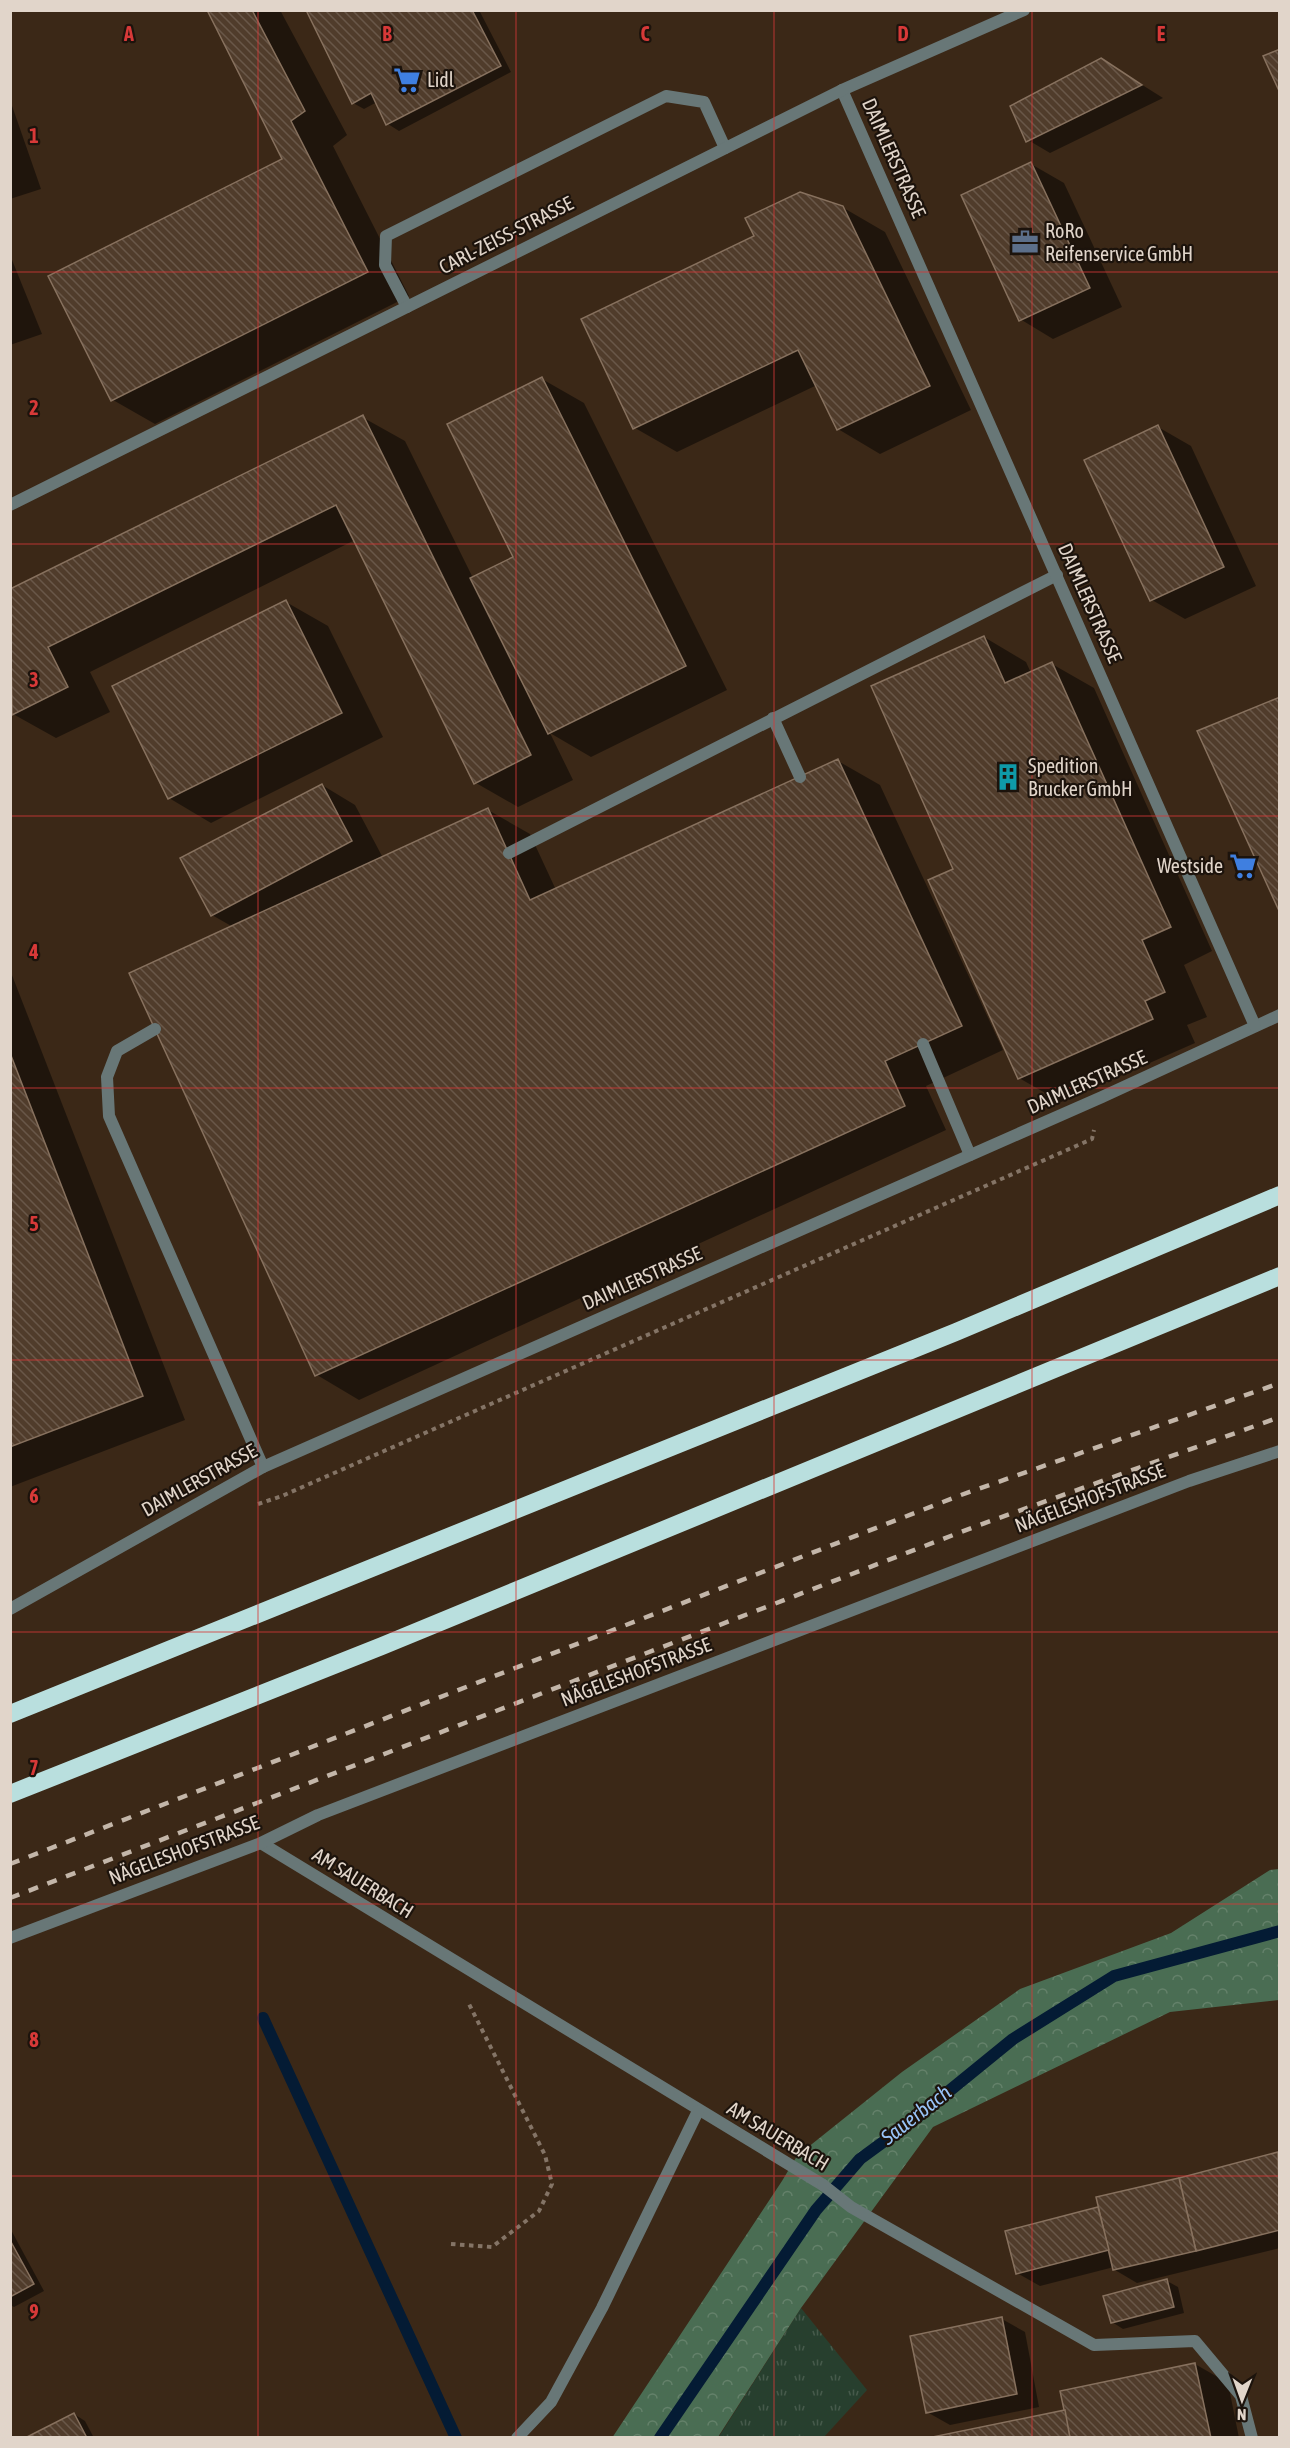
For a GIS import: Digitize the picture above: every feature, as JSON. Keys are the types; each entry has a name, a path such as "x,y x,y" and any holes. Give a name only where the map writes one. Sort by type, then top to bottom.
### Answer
{"highway":[{"path":"10,1714 923,1345 1280,1195"},
{"path":"10,1794 393,1641 1280,1276"}],"street":[{"name":"CARL-ZEISS-STRASSE","path":"10,505 842,90 1024,10"},
{"name":"DAIMLERSTRASSE","path":"10,1609 263,1467 1102,1097 1255,1026 842,90"},
{"path":"407,307 385,265 386,236 666,96 704,102 725,148"},
{"path":"509,853 1057,575"},
{"path":"773,718 800,777"},
{"path":"1255,1026 1280,1014"},
{"path":"155,1029 117,1051 107,1077 109,1116 263,1467"},
{"path":"923,1044 970,1155"},
{"name":"NÄGELESHOFSTRASSE","path":"10,1938 261,1843 329,1810 1189,1481 1280,1451"},
{"name":"AM SAUERBACH","path":"261,1843 443,1956 823,2185 851,2207 1094,2345 1195,2341 1241,2396 1252,2438"},
{"path":"517,2438 551,2402 602,2308 698,2111"}],"path":[{"path":"252,1507 282,1496 1092,1139 1102,1097"},
{"path":"443,1956 476,2016 545,2155 552,2184 539,2211 492,2247 451,2244"}],"green space":[{"path":"1279,1869 1279,2000 1170,2012 933,2127 801,2308 718,2437 612,2438 797,2156 902,2072 1020,1989 1171,1933 1270,1870"},
{"path":"801,2308 867,2390 824,2437 718,2438"}],"building":[{"path":"207,10 252,10 305,111 291,121 368,272 111,401 48,276 282,159"},
{"name":"Lidl","path":"306,10 472,10 501,66 386,125 371,93 352,104"},
{"path":"1280,49 1280,93 1263,56"},
{"path":"1101,58 1142,85 1026,142 1010,106"},
{"name":"RoRo Reifenservice GmbH","path":"1031,162 1090,288 1019,321 961,195"},
{"path":"800,192 843,206 930,386 837,430 798,350 633,429 581,319 754,236 745,218"},
{"path":"542,377 686,666 548,734 470,578 513,557 447,424"},
{"path":"363,415 531,755 474,784 336,505 48,647 68,687 12,715 10,589"},
{"path":"1158,425 1224,567 1150,601 1084,460"},
{"path":"286,600 342,713 168,799 112,686"},
{"name":"Spedition Brucker GmbH","path":"984,636 1005,683 1052,662 1171,927 1142,940 1165,992 1145,1001 1153,1019 1018,1079 928,880 953,869 871,686"},
{"path":"1280,697 1280,913 1197,731"},
{"path":"838,759 962,1026 885,1061 905,1106 315,1376 129,973 488,808 530,900"},
{"path":"322,784 352,841 211,916 180,858"},
{"path":"10,1053 143,1396 10,1447"},
{"path":"1278,2152 1280,2230 1196,2251 1179,2178"},
{"path":"1179,2178 1196,2251 1113,2270 1096,2197"},
{"path":"1098,2207 1109,2250 1016,2274 1005,2231"},
{"path":"10,2240 34,2284 10,2297"},
{"path":"1167,2279 1174,2307 1111,2323 1103,2296"},
{"path":"1002,2317 1017,2394 926,2413 910,2336"},
{"path":"1195,2363 1211,2438 1070,2438 1060,2391"},
{"path":"1065,2410 1070,2438 932,2438 932,2437"},
{"path":"74,2413 87,2438 25,2438"}],"waterway":[{"name":"Sauerbach","path":"660,2438 816,2210 860,2159 916,2118 1013,2039 1114,1976 1280,1931"},
{"path":"263,2018 456,2438"}],"railway":[{"path":"10,1864 961,1495 1280,1383"},
{"path":"10,1898 974,1527 1280,1417"}],"place":[{"name":"Lidl","path":"407,80"},
{"name":"RoRo Reifenservice GmbH","path":"1025,242"},
{"name":"Spedition Brucker GmbH","path":"1008,777"},
{"name":"Westside","path":"1243,866"}]}
